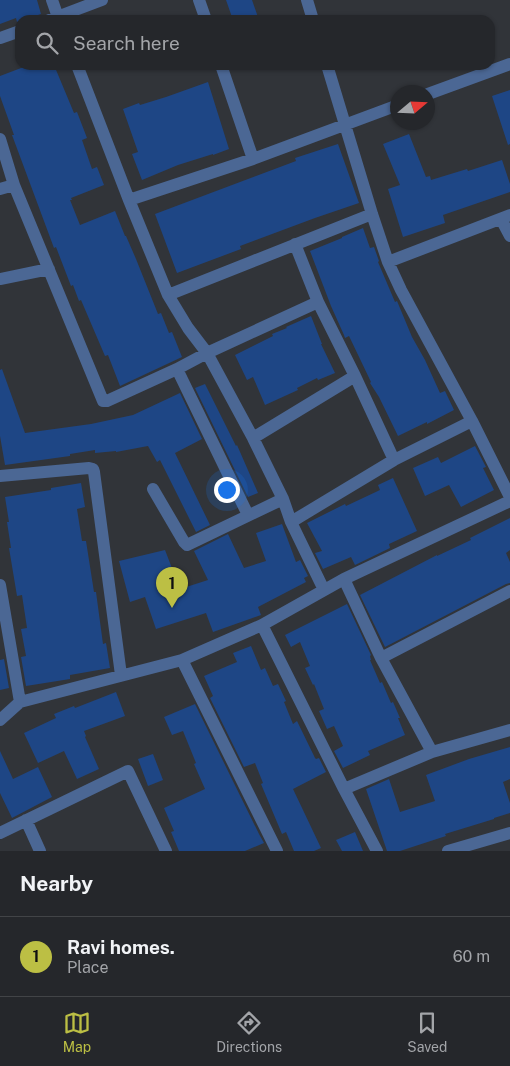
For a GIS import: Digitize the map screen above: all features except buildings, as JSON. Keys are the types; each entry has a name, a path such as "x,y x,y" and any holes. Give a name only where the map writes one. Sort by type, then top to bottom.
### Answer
{"street":[{"path":"52,0 54,15"},
{"path":"65,15 102,0"},
{"path":"199,0 204,15"},
{"path":"307,0 312,15"},
{"path":"0,38 15,32"},
{"path":"495,69 510,64"},
{"path":"79,70 168,295 188,328 207,352 253,438 324,590"},
{"path":"223,70 253,159"},
{"path":"0,720 20,702 182,660 262,624 324,590 510,499 472,421 401,290 388,262 329,70"},
{"path":"435,91 494,70"},
{"path":"129,200 253,159 390,108"},
{"path":"0,139 14,185 104,401 177,369 207,352 318,302"},
{"path":"0,189 14,185"},
{"path":"168,295 372,214"},
{"path":"388,262 505,217 510,236"},
{"path":"295,244 318,302 394,460"},
{"path":"0,279 48,269"},
{"path":"177,369 248,516"},
{"path":"253,438 355,376"},
{"path":"291,522 394,460 472,421"},
{"path":"0,476 93,469 121,675"},
{"path":"153,489 187,545 283,499"},
{"path":"344,580 382,658 432,752"},
{"path":"0,585 20,702"},
{"path":"382,658 510,591"},
{"path":"262,624 377,851"},
{"path":"182,660 277,851"},
{"path":"344,789 432,752 510,730"},
{"path":"0,833 128,771 166,851"},
{"path":"26,820 40,851"},
{"path":"448,851 510,833"}],"place":[{"name":"Ravi homes.","path":"172,608"}]}
